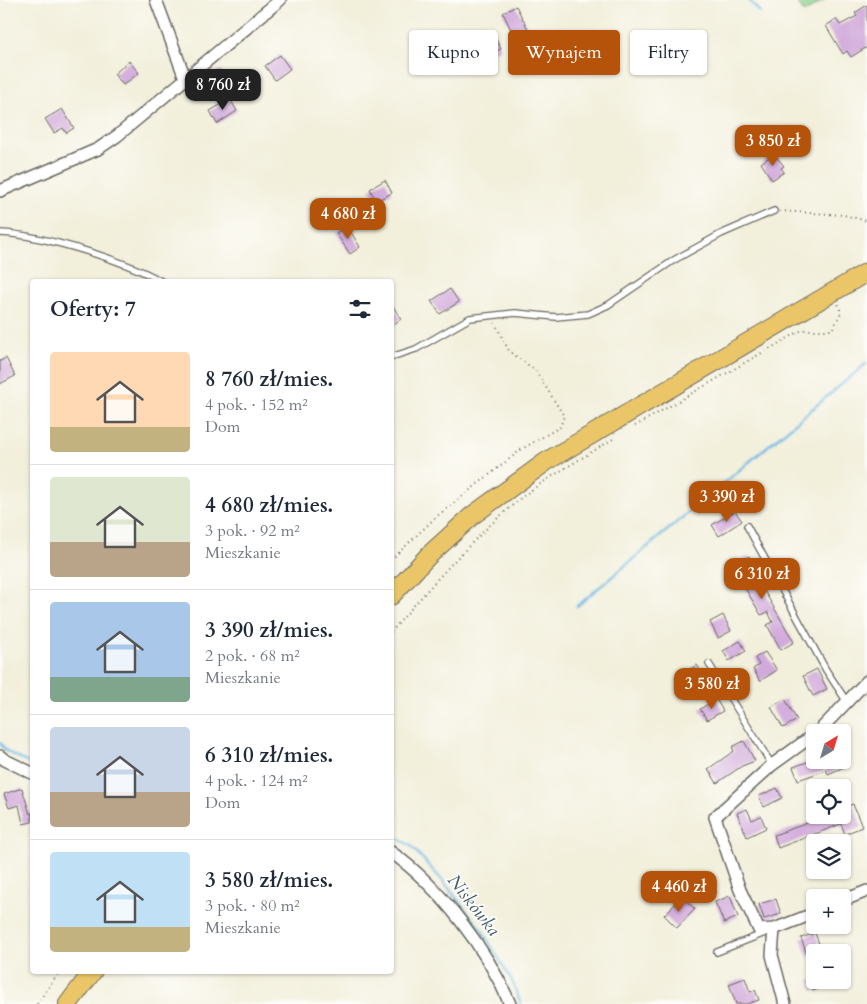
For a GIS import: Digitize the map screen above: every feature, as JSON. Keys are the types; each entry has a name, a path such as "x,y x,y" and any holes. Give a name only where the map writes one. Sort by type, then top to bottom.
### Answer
{"main road":[{"path":"394,593 428,556 473,516 547,461 867,272"},
{"path":"68,1004 91,974"}],"street":[{"path":"156,0 185,78"},
{"path":"0,192 98,149 117,136 280,0"},
{"path":"825,724 867,681"},
{"path":"806,740 772,765 715,817 740,890 759,930 774,930 806,917"},
{"path":"0,756 30,772"},
{"path":"394,854 412,867 444,900 498,975 510,1004"},
{"path":"851,897 867,891"},
{"path":"774,930 772,955 785,1004"}],"lane":[{"path":"394,355 416,349 470,318 491,314 515,313 556,317 588,314 608,304 682,256 721,234 774,211"},
{"path":"0,233 29,237 88,252 156,279"},
{"path":"747,526 826,670 848,702"},
{"path":"710,664 772,765"},
{"path":"717,952 774,930"}],"path":[{"path":"774,211 844,214 867,221"},
{"path":"629,429 802,330 832,330 842,313 833,292"},
{"path":"394,557 436,517 522,449 560,427 564,416 535,370 509,350 491,314"},
{"path":"394,629 447,567 511,507 524,496 621,434"},
{"path":"37,1004 58,974"}],"green space":[{"path":"796,0 824,0 804,13"}],"building":[{"path":"867,5 867,47 851,57 847,51 843,54 826,26 836,19 840,25 857,16 855,13"},
{"path":"516,6 528,29 511,30 503,13"},
{"path":"280,55 290,69 275,80 265,66"},
{"path":"129,61 139,73 123,85 114,74"},
{"path":"220,70 226,81 213,89 206,78"},
{"path":"230,99 237,111 217,124 210,111"},
{"path":"62,109 74,128 66,133 63,128 54,133 45,119"},
{"path":"774,154 784,166 781,168 784,172 772,180 761,163"},
{"path":"385,180 392,193 376,201 370,189"},
{"path":"362,203 372,218 363,223 354,208"},
{"path":"347,226 360,247 350,254 336,233"},
{"path":"450,289 459,302 440,314 431,301"},
{"path":"394,308 401,319 394,324"},
{"path":"6,358 15,376 0,384 0,361"},
{"path":"735,511 742,521 719,536 712,525"},
{"path":"749,556 763,579 759,582 794,642 781,650 767,625 773,622 768,612 761,615 732,566"},
{"path":"723,615 731,631 718,638 710,622"},
{"path":"740,641 746,651 729,661 723,651"},
{"path":"765,652 777,670 760,681 753,669 759,665 755,658"},
{"path":"697,665 709,685 693,695 681,675"},
{"path":"817,669 827,689 813,696 803,676"},
{"path":"716,699 723,711 707,720 700,709"},
{"path":"785,699 797,720 783,728 771,707"},
{"path":"744,741 755,761 742,766 717,783 708,769 734,751 732,747"},
{"path":"806,762 806,769 839,769 828,774 826,770 798,780 793,767"},
{"path":"22,788 30,814 30,822 23,824 19,805 9,808 4,794"},
{"path":"777,788 782,798 764,807 759,796"},
{"path":"853,804 862,827 845,834 841,824 851,824 851,805"},
{"path":"747,809 752,820 761,816 766,828 747,837 737,813"},
{"path":"806,824 841,824 815,834 806,834 806,837 778,848 774,835"},
{"path":"730,896 738,917 724,923 715,902"},
{"path":"684,899 695,909 677,928 664,915 676,903 678,905"},
{"path":"776,899 781,914 764,919 759,904"},
{"path":"815,934 819,944 806,944 806,952 801,938"},
{"path":"745,978 750,992 755,990 759,1000 746,1004 736,1004 729,984"}],"waterway":[{"path":"749,0 760,12"},
{"path":"577,606 867,363"},
{"name":"Niskówka","path":"0,743 6,751 30,764"},
{"name":"Niskówka","path":"394,837 410,845 442,880 483,932 512,981 521,1004"}]}
